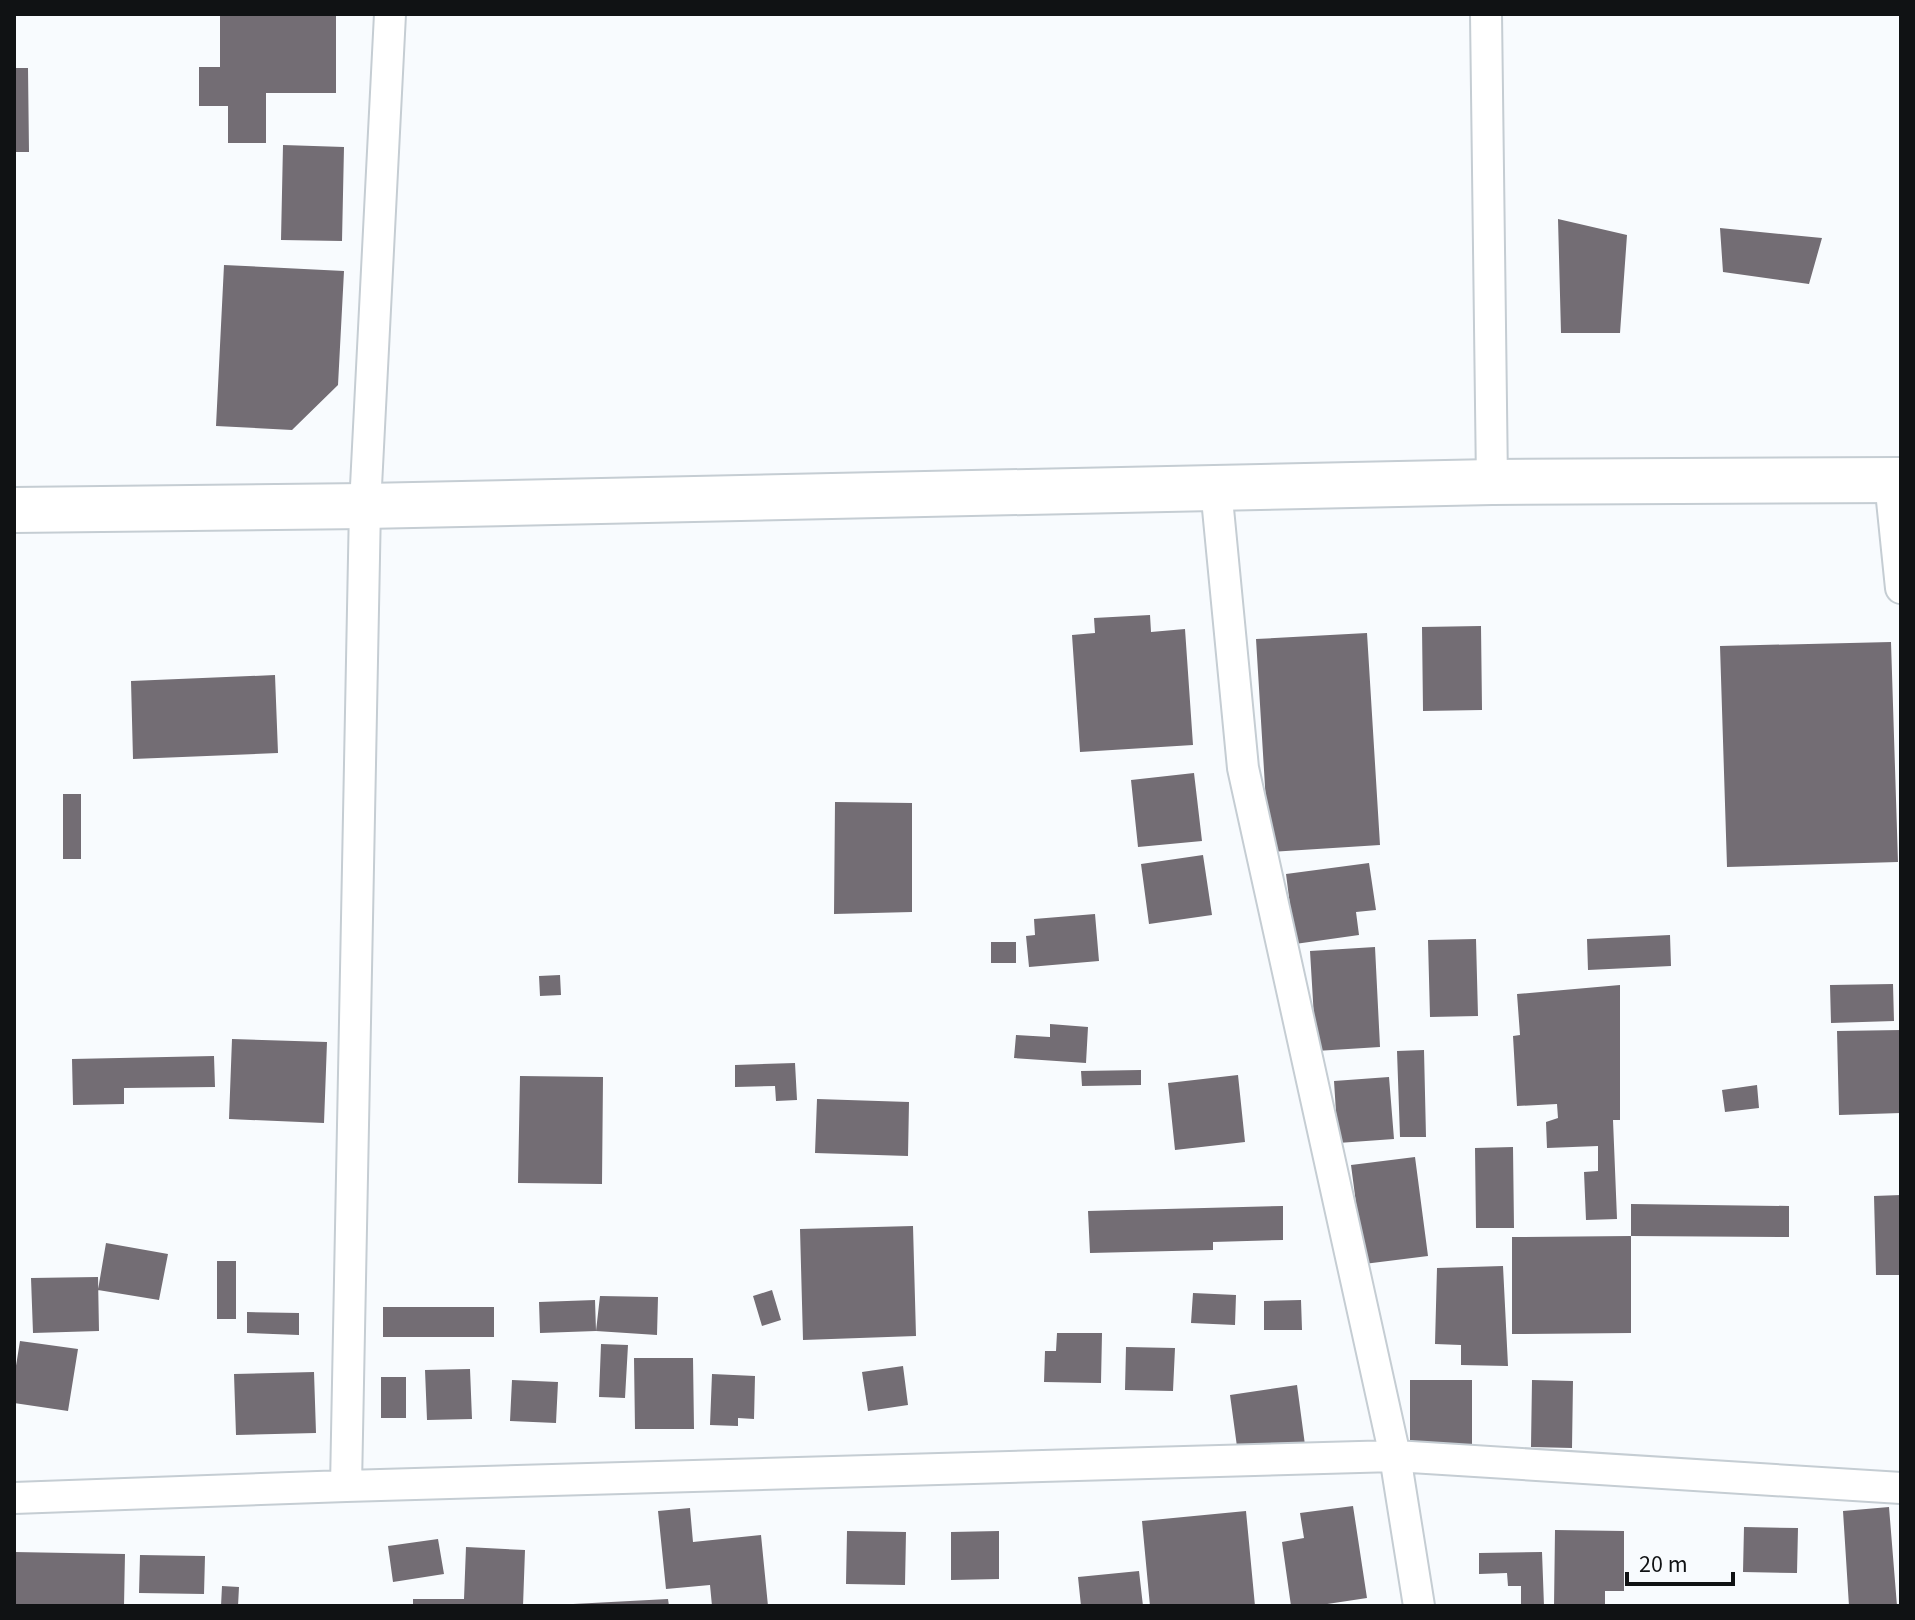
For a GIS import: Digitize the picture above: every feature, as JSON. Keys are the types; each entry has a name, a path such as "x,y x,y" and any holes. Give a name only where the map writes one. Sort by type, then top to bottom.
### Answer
{"main road":[{"path":"14,510 365,506 1492,482 1895,481"}],"street":[{"path":"346,1486 365,506 390,14"},
{"path":"1486,14 1492,482"},
{"path":"1895,481 1901,588"},
{"path":"1216,488 1243,768 1395,1456 1419,1606"},
{"path":"14,1498 1395,1456 1901,1488"}],"building":[{"path":"220,14 336,14 336,93 266,93 266,143 228,143 228,106 199,106 199,67 220,67"},
{"path":"14,68 28,68 29,152 14,152"},
{"path":"283,145 344,147 342,241 281,240"},
{"path":"1558,219 1627,235 1620,333 1561,333"},
{"path":"1720,228 1822,238 1809,284 1723,272"},
{"path":"224,265 344,271 338,385 292,430 216,426"},
{"path":"1150,615 1151,632 1185,629 1193,745 1080,752 1072,635 1095,633 1094,618"},
{"path":"1481,626 1482,710 1423,711 1422,627"},
{"path":"1367,633 1380,845 1269,852 1256,639"},
{"path":"1891,642 1898,862 1727,867 1720,646"},
{"path":"275,675 278,753 133,759 131,681"},
{"path":"1194,773 1202,841 1138,847 1131,780"},
{"path":"63,794 81,794 81,859 63,859"},
{"path":"835,802 912,803 912,912 834,914"},
{"path":"1203,855 1212,915 1149,924 1141,864"},
{"path":"1369,863 1376,910 1356,912 1359,935 1295,944 1286,874"},
{"path":"1095,914 1099,961 1029,967 1026,936 1035,935 1034,919"},
{"path":"1670,935 1671,966 1588,970 1587,939"},
{"path":"1476,939 1478,1016 1430,1017 1428,940"},
{"path":"991,942 1016,942 1016,963 991,963"},
{"path":"1375,947 1380,1047 1316,1051 1310,951"},
{"path":"560,975 561,995 540,996 539,976"},
{"path":"1893,984 1894,1021 1831,1023 1830,985"},
{"path":"1620,985 1620,1120 1613,1120 1617,1219 1586,1220 1584,1172 1598,1171 1598,1146 1547,1148 1546,1122 1558,1118 1557,1104 1517,1106 1513,1036 1520,1035 1517,994"},
{"path":"1050,1024 1088,1027 1086,1063 1014,1058 1016,1035 1050,1037"},
{"path":"1901,1030 1901,1113 1839,1115 1837,1031"},
{"path":"232,1039 327,1042 324,1123 229,1119"},
{"path":"1424,1050 1426,1137 1400,1137 1397,1051"},
{"path":"214,1056 215,1087 124,1088 124,1104 73,1105 72,1059"},
{"path":"795,1063 797,1100 776,1101 775,1086 735,1087 735,1065"},
{"path":"1141,1070 1141,1085 1082,1086 1081,1071"},
{"path":"1238,1075 1245,1142 1175,1150 1168,1083"},
{"path":"520,1076 603,1077 602,1184 518,1183"},
{"path":"1389,1077 1394,1139 1338,1143 1334,1081"},
{"path":"1757,1085 1759,1108 1725,1112 1722,1090"},
{"path":"817,1099 909,1102 908,1156 815,1153"},
{"path":"1513,1147 1514,1228 1476,1228 1475,1148"},
{"path":"1415,1157 1428,1256 1364,1264 1351,1165"},
{"path":"1901,1195 1901,1275 1876,1275 1874,1196"},
{"path":"1631,1204 1789,1206 1789,1237 1631,1236"},
{"path":"1283,1206 1283,1240 1213,1242 1213,1250 1090,1253 1088,1211"},
{"path":"913,1226 916,1336 803,1340 800,1229"},
{"path":"1631,1236 1631,1333 1512,1334 1512,1237"},
{"path":"106,1243 168,1254 159,1300 98,1290"},
{"path":"217,1261 236,1261 236,1319 217,1319"},
{"path":"1503,1266 1508,1366 1461,1365 1461,1345 1435,1344 1437,1268"},
{"path":"98,1277 99,1331 33,1333 31,1278"},
{"path":"772,1290 781,1320 762,1326 753,1296"},
{"path":"1193,1293 1236,1295 1235,1325 1191,1323"},
{"path":"600,1296 658,1297 657,1335 596,1331"},
{"path":"595,1300 596,1331 540,1333 539,1302"},
{"path":"1301,1300 1302,1330 1264,1330 1264,1301"},
{"path":"383,1307 494,1307 494,1337 383,1337"},
{"path":"247,1312 299,1313 299,1335 247,1333"},
{"path":"1057,1333 1102,1333 1101,1383 1044,1382 1045,1351 1056,1351"},
{"path":"20,1341 78,1349 68,1411 14,1403 14,1378"},
{"path":"601,1344 628,1345 625,1398 599,1397"},
{"path":"1126,1347 1175,1348 1173,1391 1125,1390"},
{"path":"634,1358 693,1358 694,1429 635,1429"},
{"path":"903,1366 908,1405 868,1411 862,1372"},
{"path":"470,1369 472,1419 427,1420 425,1370"},
{"path":"314,1372 316,1433 236,1435 234,1374"},
{"path":"712,1374 755,1376 754,1419 738,1418 738,1426 710,1425"},
{"path":"381,1377 406,1377 406,1418 381,1418"},
{"path":"512,1380 558,1382 556,1423 510,1421"},
{"path":"1410,1380 1472,1380 1472,1450 1410,1451"},
{"path":"1532,1380 1573,1381 1572,1448 1531,1447"},
{"path":"1297,1385 1305,1445 1238,1454 1230,1395"},
{"path":"1353,1506 1367,1598 1314,1606 1291,1606 1282,1542 1304,1538 1300,1513"},
{"path":"1889,1507 1897,1606 1849,1606 1843,1511"},
{"path":"690,1508 693,1542 761,1535 768,1606 712,1606 710,1585 666,1589 658,1511"},
{"path":"1246,1511 1255,1606 1150,1606 1142,1521"},
{"path":"1744,1527 1798,1528 1797,1573 1743,1572"},
{"path":"1555,1530 1624,1531 1624,1591 1605,1591 1605,1606 1554,1606"},
{"path":"847,1531 906,1532 905,1585 846,1584"},
{"path":"999,1531 999,1579 951,1580 951,1532"},
{"path":"438,1539 444,1574 393,1582 388,1546"},
{"path":"466,1547 525,1550 523,1606 413,1606 413,1599 464,1599"},
{"path":"14,1552 125,1554 124,1606 14,1606"},
{"path":"1542,1552 1544,1606 1521,1606 1521,1586 1508,1586 1507,1573 1479,1574 1479,1553"},
{"path":"140,1555 205,1556 204,1594 139,1593"},
{"path":"1139,1571 1143,1606 1081,1606 1078,1577"},
{"path":"222,1586 239,1587 238,1606 221,1606"},
{"path":"668,1599 669,1606 573,1606 573,1604"}]}
